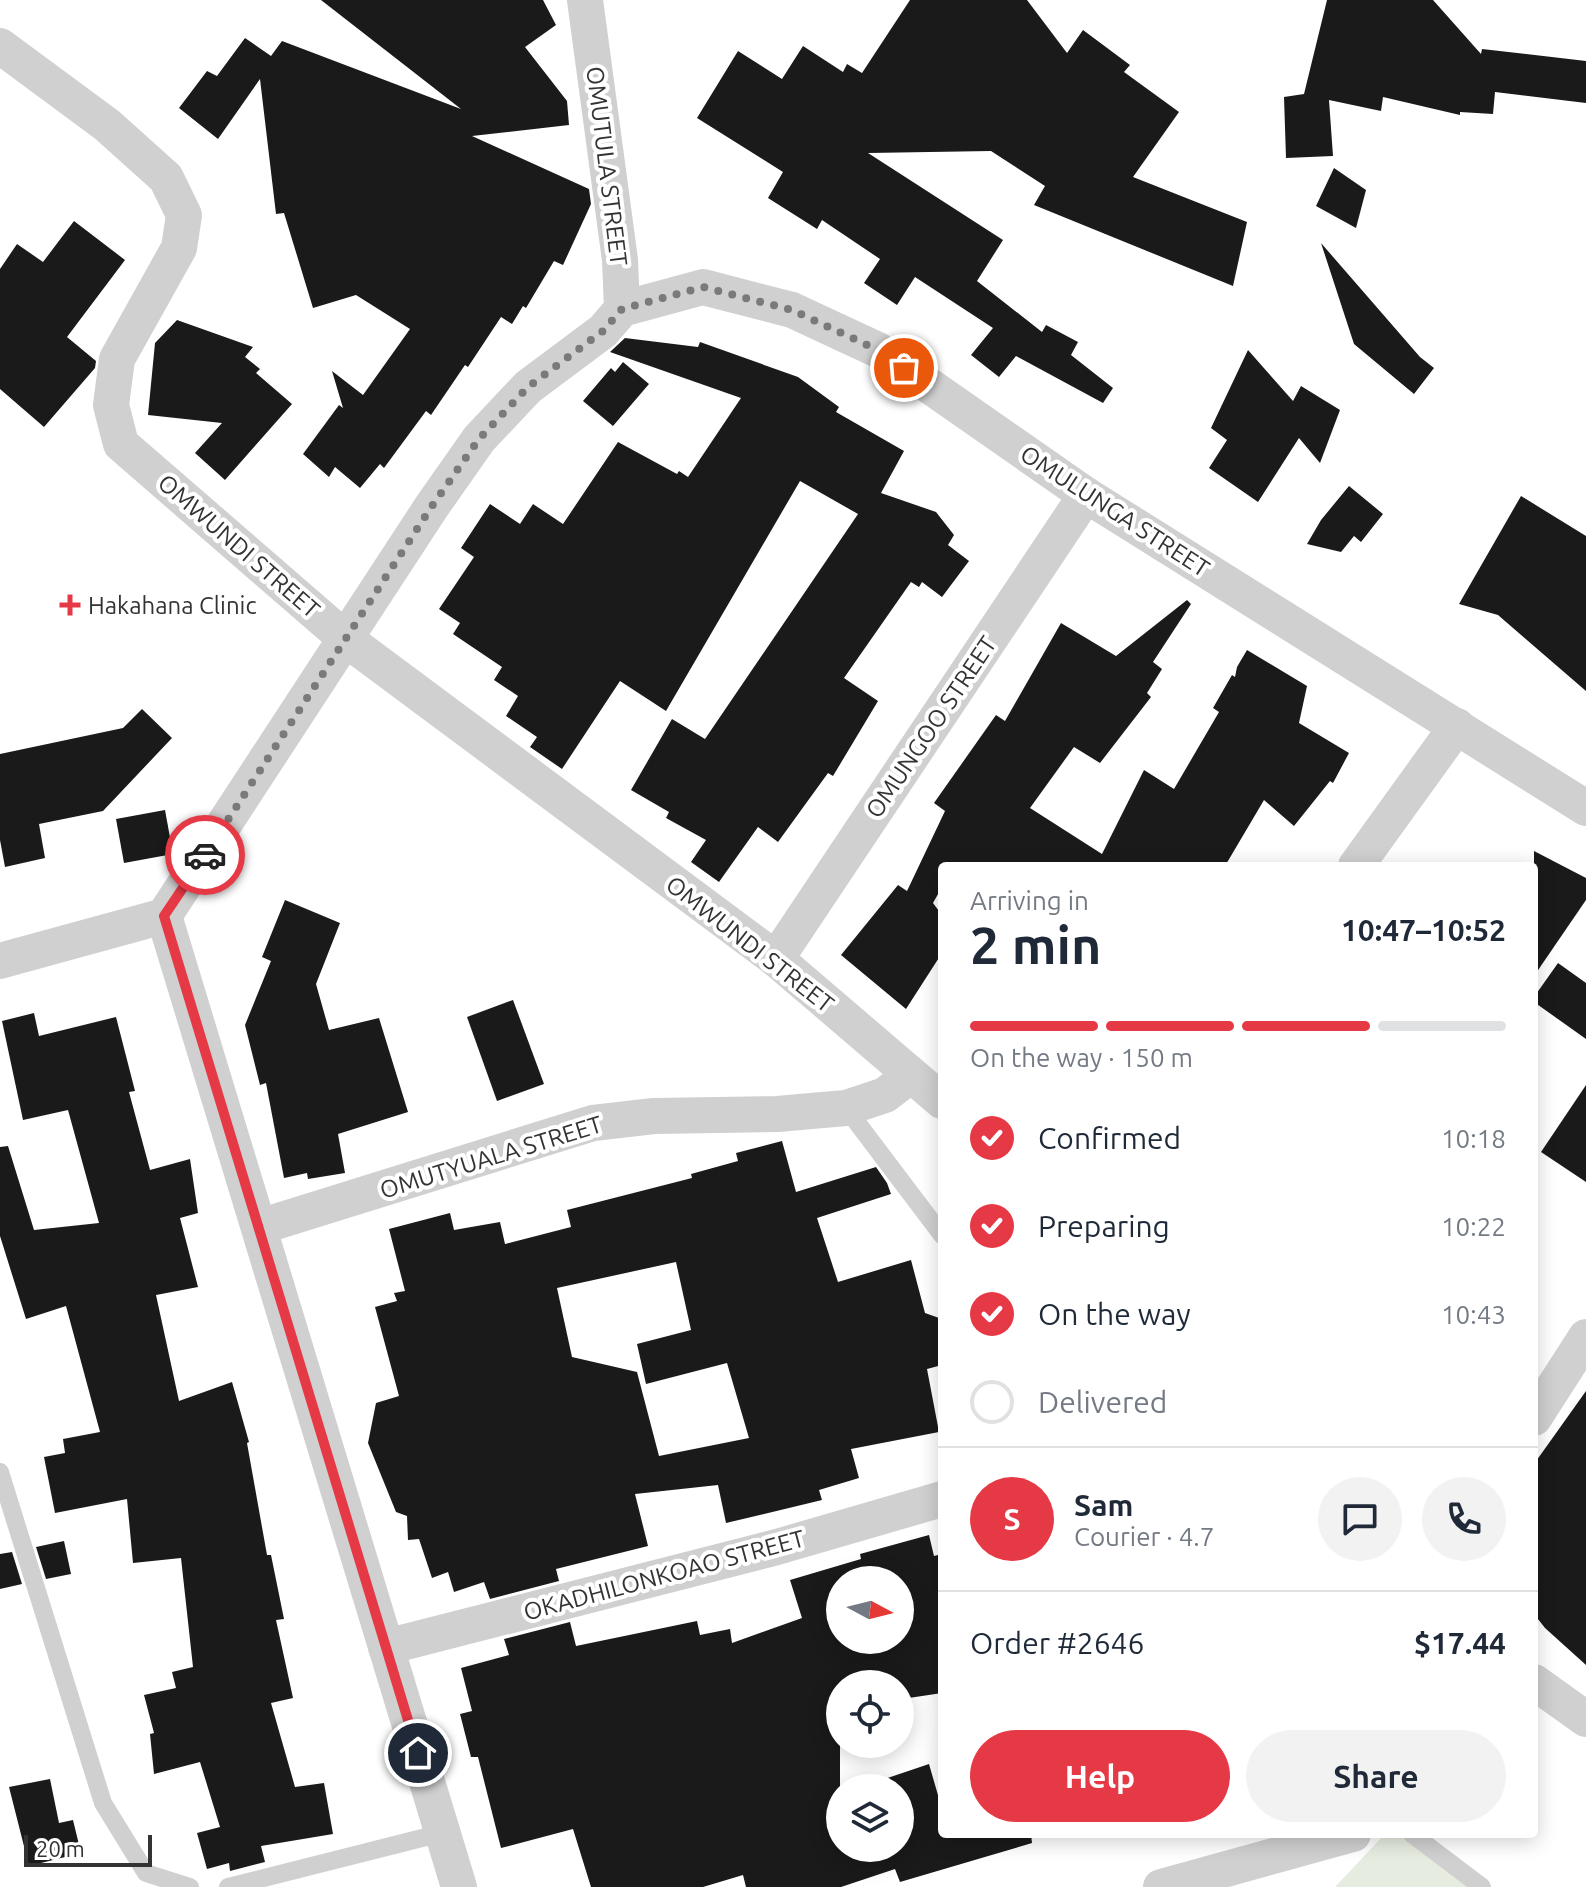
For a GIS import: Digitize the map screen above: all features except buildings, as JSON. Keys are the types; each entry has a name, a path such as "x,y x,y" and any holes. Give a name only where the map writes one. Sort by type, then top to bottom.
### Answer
{"street":[{"name":"OMUTULA STREET","path":"585,0 620,260 622,309"},
{"name":"OMWUNDI STREET","path":"0,46 107,125 166,178 184,215 179,248 117,359 111,405 121,444 347,640 776,959 938,1098"},
{"name":"OMULUNGA STREET","path":"622,309 703,287 792,310 878,350 1086,495 1586,808"},
{"path":"0,961 164,916 479,439 528,387 603,331 622,309"},
{"name":"OMUNGOO STREET","path":"776,959 1086,495"},
{"path":"1359,862 1457,726"},
{"path":"164,916 459,1887"},
{"name":"OMUTYUALA STREET","path":"259,1227 593,1123 654,1116 777,1114 846,1108 885,1095 911,1075"},
{"path":"1538,1412 1586,1337"},
{"name":"OKADHILONKOAO STREET","path":"386,1647 777,1547 938,1500"},
{"path":"1538,1685 1586,1719"},
{"path":"1161,1887 1339,1838"}],"lane":[{"path":"846,1108 938,1230"},
{"path":"0,1472 103,1803 146,1873 190,1887"},
{"path":"228,1887 442,1833"},
{"path":"1417,1838 1482,1887"}],"shaded area":[{"path":"1381,1838 1417,1838 1482,1887 1335,1887"}],"way so far":[{"path":"205,855 479,439 528,387 603,331 622,309 703,287 792,310 878,350 904,368"}],"place":[{"name":"Hakahana Clinic","path":"70,605"}],"route":[{"path":"205,855 164,916 418,1753"}]}
